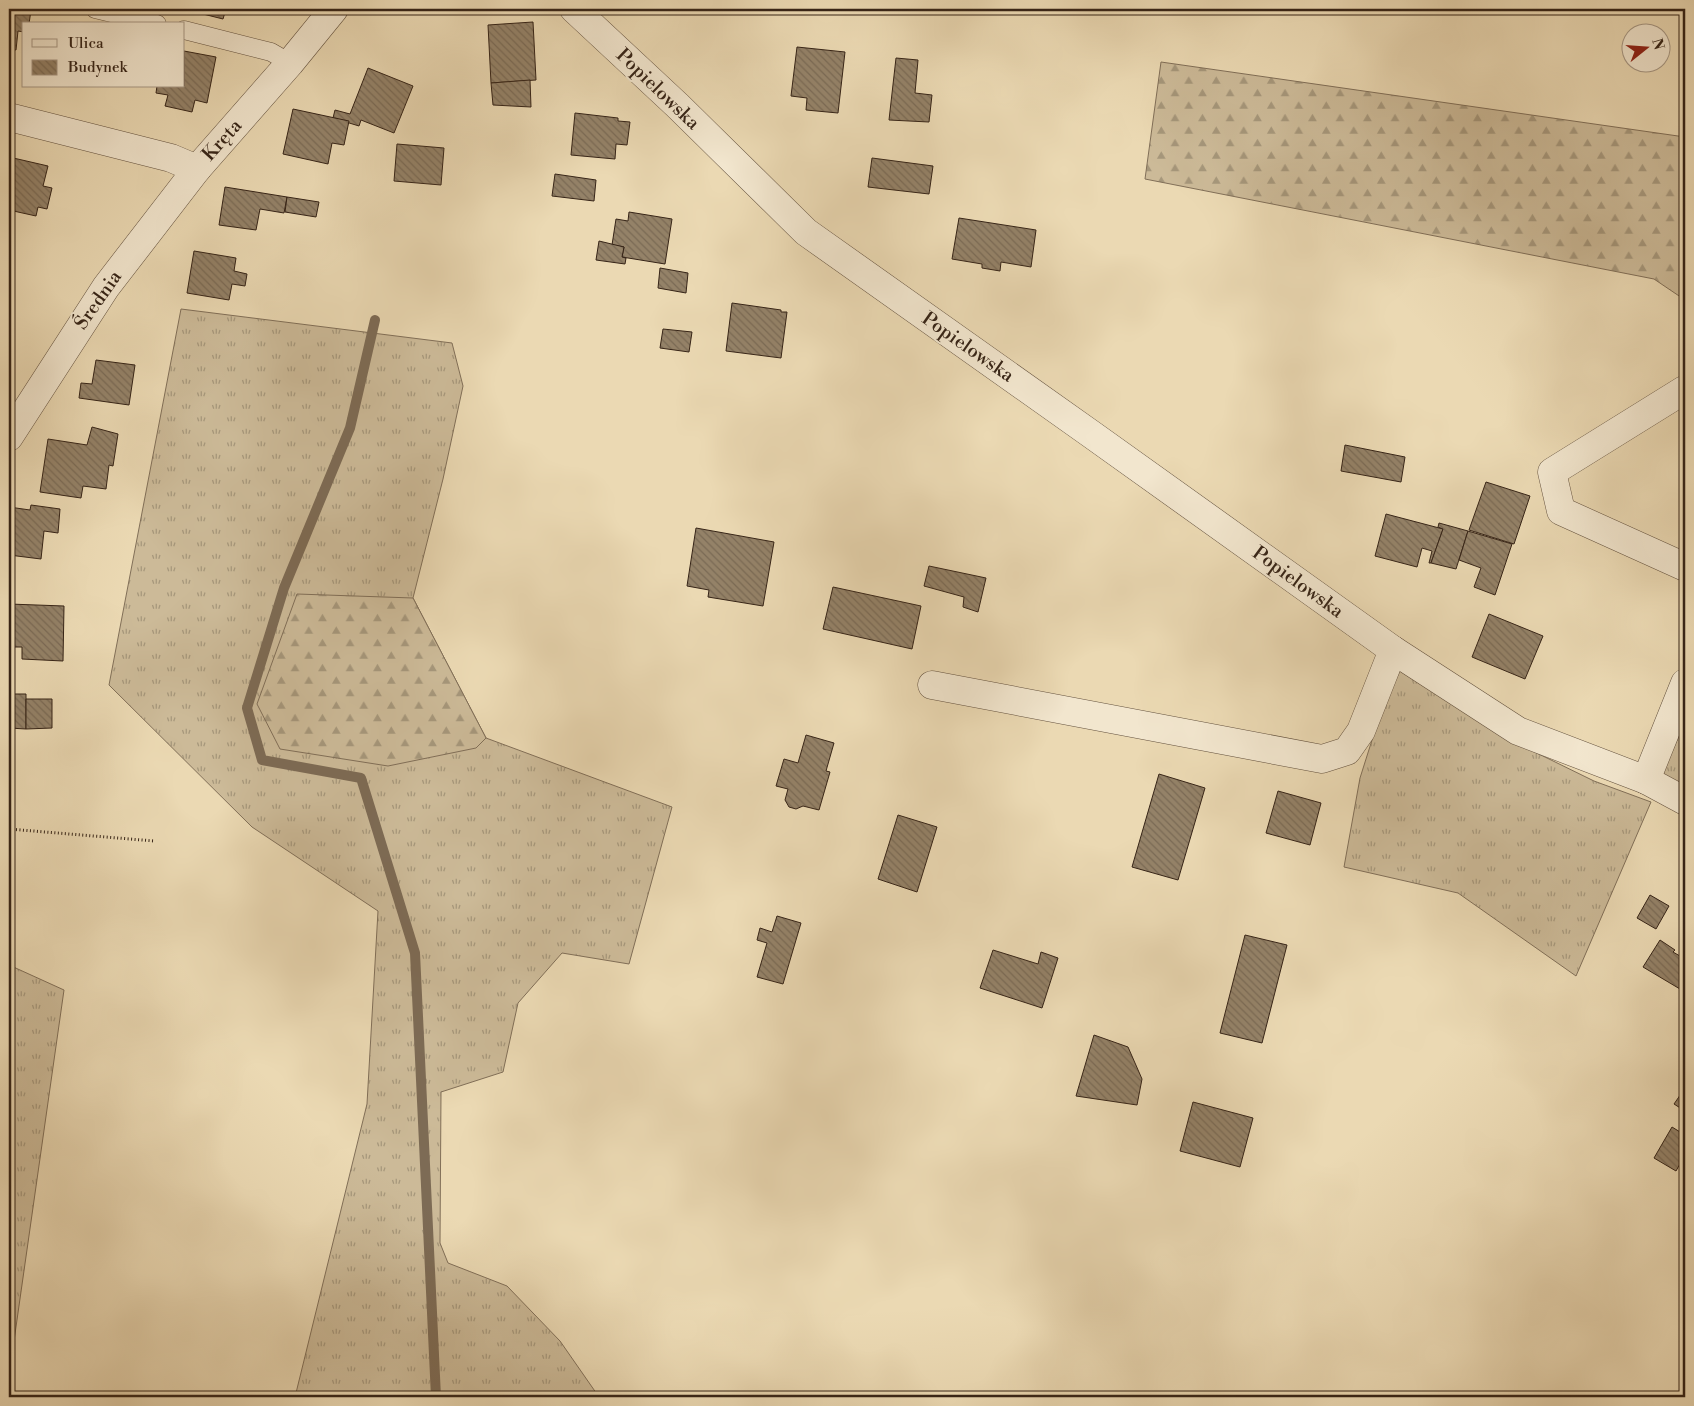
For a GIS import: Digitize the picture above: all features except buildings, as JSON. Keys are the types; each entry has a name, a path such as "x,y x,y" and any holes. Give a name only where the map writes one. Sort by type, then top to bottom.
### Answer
{"street":[{"name":"Kręta","path":"9,117 171,158 197,168 290,63 334,9"},
{"name":"Popielowska","path":"574,9 678,106 806,232 1393,650 1518,731 1646,780 1685,801"},
{"name":"Średnia","path":"9,438 106,287 197,168"},
{"path":"1684,390 1552,472 1561,511 1685,567"},
{"path":"932,685 1322,758 1348,751 1361,731 1393,650"},
{"path":"1646,780 1685,683"}],"lane":[{"path":"95,9 148,22"},
{"path":"185,30 270,52 290,63"}],"path":[{"path":"9,829 154,840"}],"green space":[{"path":"1161,62 1685,137 1685,300 1654,279 1145,179"},
{"path":"181,309 452,343 463,386 443,479 413,598 486,738 672,807 629,964 562,953 518,1003 503,1072 441,1092 440,1243 448,1263 507,1286 560,1341 599,1397 295,1397 367,1104 378,911 252,827 109,685"},
{"path":"297,594 413,598 486,738 476,748 388,766 280,749 257,704"},
{"path":"1400,671 1502,736 1594,781 1651,802 1576,976 1458,893 1344,867 1360,778 1385,699"},
{"path":"1685,722 1685,787 1662,774"},
{"path":"9,965 64,990 9,1376"}],"waterway":[{"path":"375,320 350,428 284,588 247,708 262,760 361,778 415,953 436,1397"}]}
